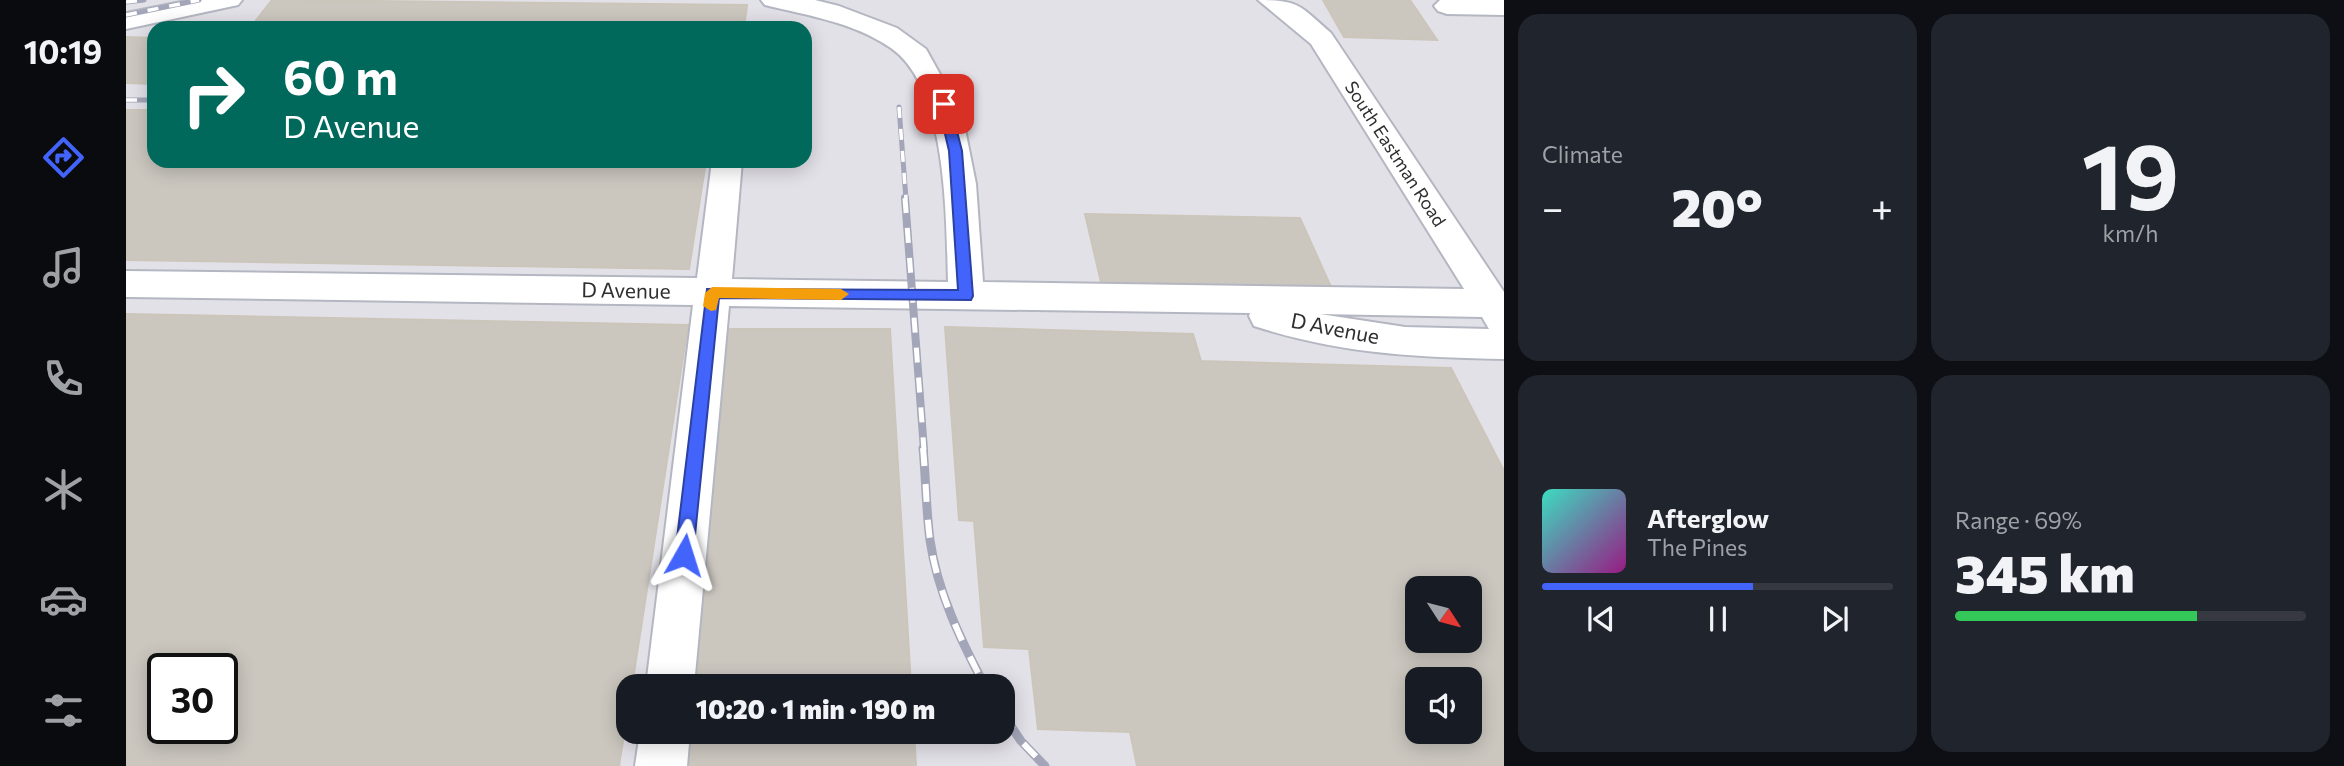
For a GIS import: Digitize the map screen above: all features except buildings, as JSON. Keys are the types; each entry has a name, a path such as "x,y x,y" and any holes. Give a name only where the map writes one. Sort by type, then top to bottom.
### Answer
{"street":[{"path":"126,21 229,0"},
{"path":"774,0 808,18 887,34 916,56 944,104 956,151 966,296"},
{"name":"South Eastman Road","path":"1271,0 1295,15 1321,39 1498,312"},
{"path":"1447,6 1504,7"},
{"path":"671,674 726,168"},
{"name":"D Avenue","path":"126,284 1168,299 1498,312"},
{"name":"D Avenue","path":"1168,299 1290,320 1346,335 1405,342 1504,344"},
{"path":"661,766 664,744"}],"shaded area":[{"path":"126,0 1504,0 1504,766 126,766"}],"railway":[{"path":"126,2 144,0"},
{"path":"126,15 199,0"},
{"path":"126,100 147,100"},
{"path":"899,107 906,199"},
{"path":"905,198 924,450"},
{"path":"923,448 933,559 944,597 979,674"},
{"path":"1015,732 1045,766"}],"slow traffic":[{"path":"711,306 712,293 841,294"}],"route":[{"path":"684,555 712,293 966,296 956,151 944,104"}]}
